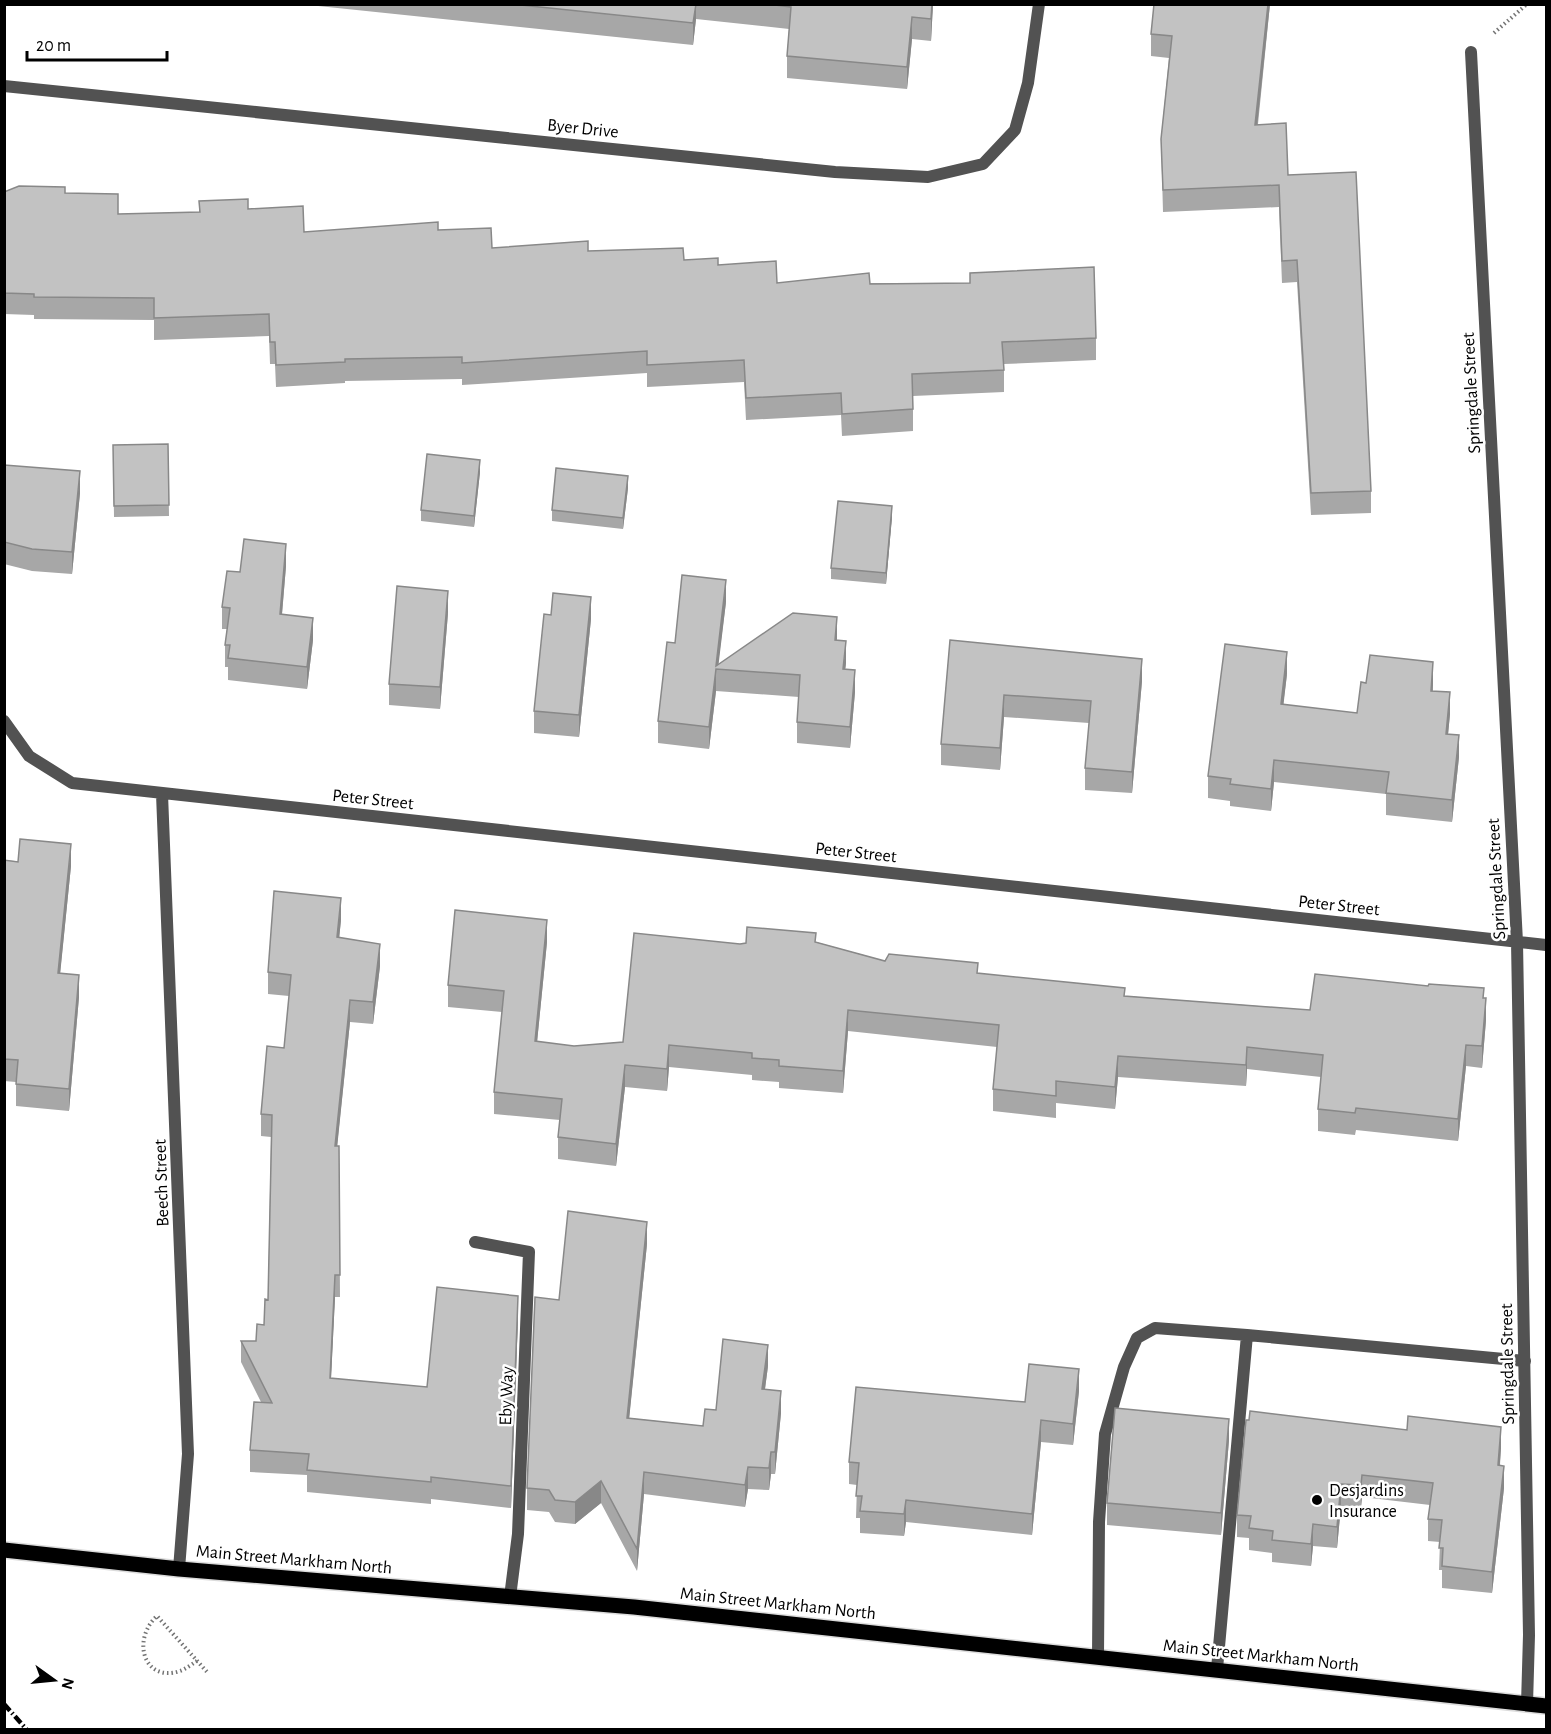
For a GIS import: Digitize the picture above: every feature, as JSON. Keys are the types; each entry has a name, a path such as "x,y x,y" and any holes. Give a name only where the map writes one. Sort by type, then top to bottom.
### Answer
{"main road":[{"name":"Main Street Markham North","path":"4,1550 179,1569 646,1608 1546,1706"}],"street":[{"name":"Byer Drive","path":"4,86 836,172 928,177 983,164 1015,129 1028,83 1039,4"},
{"name":"Springdale Street","path":"1472,52 1517,942 1529,1635 1527,1704"},
{"name":"Peter Street","path":"4,721 29,756 72,783 1546,945"},
{"name":"Beech Street","path":"162,794 188,1454 179,1569"},
{"name":"Eby Way","path":"475,1242 529,1252 519,1534 510,1597"},
{"path":"1098,1657 1099,1522 1105,1434 1124,1368 1137,1338 1155,1328 1525,1361"},
{"path":"1217,1669 1247,1335"}],"path":[{"path":"1472,52 1527,4"},
{"path":"196,1661 181,1671 168,1673 156,1669 146,1660 143,1644 144,1632 150,1623 157,1616 207,1673"}],"building":[{"path":"511,4 696,4 693,23"},
{"path":"767,4 932,4 931,19 912,17 907,67 787,56 791,7"},
{"path":"1154,4 1268,4 1255,125 1286,123 1288,175 1356,172 1371,491 1311,493 1297,260 1282,261 1279,185 1163,190 1161,139 1172,36 1151,34"},
{"path":"19,186 65,187 65,193 118,194 118,214 200,212 199,201 248,199 248,209 303,206 304,232 438,222 438,230 491,228 492,248 588,241 588,251 683,248 684,260 718,258 718,265 776,261 777,283 869,273 870,284 970,283 970,273 1094,267 1096,338 1002,342 1004,370 912,374 913,409 842,414 841,393 746,398 744,360 647,365 647,351 462,363 462,357 345,359 345,362 276,365 275,342 270,342 269,314 154,318 154,298 34,297 34,294 4,293 4,192"},
{"path":"168,444 169,505 114,506 113,445"},
{"path":"427,454 480,460 474,516 421,510"},
{"path":"4,465 80,471 72,552 32,549 4,542"},
{"path":"556,468 628,476 623,518 552,510"},
{"path":"838,501 892,506 886,573 831,568"},
{"path":"244,539 286,544 280,614 313,618 307,667 228,658 230,645 225,645 230,608 222,607 227,571 240,572"},
{"path":"682,575 726,580 716,666 793,613 837,617 835,640 846,641 843,669 855,670 850,727 797,722 800,675 716,669 709,727 658,721 667,642 675,643"},
{"path":"397,586 448,591 440,687 389,684"},
{"path":"553,593 591,597 579,715 534,711 544,614 551,615"},
{"path":"950,640 1142,659 1132,772 1085,768 1091,701 1004,695 1000,748 941,744"},
{"path":"1225,644 1287,652 1281,704 1357,713 1361,682 1366,683 1370,655 1433,662 1431,691 1450,692 1446,734 1459,735 1452,800 1386,793 1389,772 1274,760 1271,789 1230,784 1231,779 1208,776"},
{"path":"20,839 71,844 58,973 79,975 69,1089 16,1084 18,1060 4,1059 4,860 18,862"},
{"path":"274,891 341,898 337,937 380,944 373,1002 350,1000 335,1146 339,1146 340,1275 335,1275 330,1378 427,1387 437,1287 518,1296 511,1486 431,1477 431,1482 307,1470 309,1454 250,1450 254,1402 272,1403 241,1341 256,1341 257,1324 264,1325 265,1299 268,1300 272,1115 261,1114 267,1046 284,1048 291,975 268,972"},
{"path":"455,910 547,920 535,1041 574,1046 623,1042 634,933 740,944 746,943 747,927 816,933 815,942 885,961 889,954 978,963 977,973 1125,988 1124,996 1310,1010 1315,974 1428,986 1429,984 1484,988 1483,998 1486,998 1482,1046 1466,1045 1458,1119 1356,1108 1355,1113 1318,1109 1323,1055 1247,1047 1246,1065 1118,1056 1115,1087 1056,1081 1056,1096 993,1089 999,1025 848,1010 843,1071 779,1066 779,1060 752,1058 752,1053 669,1045 667,1069 625,1065 616,1144 558,1137 562,1099 494,1092 504,991 448,985"},
{"path":"568,1211 647,1222 627,1418 703,1426 705,1409 716,1410 723,1339 768,1345 762,1389 781,1391 775,1452 771,1452 769,1468 748,1467 745,1485 644,1472 637,1549 601,1481 575,1502 555,1500 549,1490 527,1488 535,1297 559,1300"},
{"path":"1029,1364 1079,1369 1073,1424 1041,1420 1032,1514 906,1500 904,1514 860,1511 862,1496 856,1496 859,1463 849,1462 856,1387 1025,1402"},
{"path":"1115,1408 1229,1419 1221,1513 1107,1503"},
{"path":"1250,1411 1407,1430 1408,1416 1501,1427 1498,1465 1504,1466 1492,1572 1442,1566 1443,1548 1439,1548 1442,1520 1428,1519 1433,1483 1362,1475 1361,1485 1341,1484 1337,1527 1313,1524 1311,1544 1272,1540 1273,1531 1249,1528 1251,1516 1237,1515 1246,1420 1249,1420"}],"railway":[{"path":"4,1704 27,1730"}],"place":[{"name":"Desjardins Insurance","path":"1317,1500"}]}
